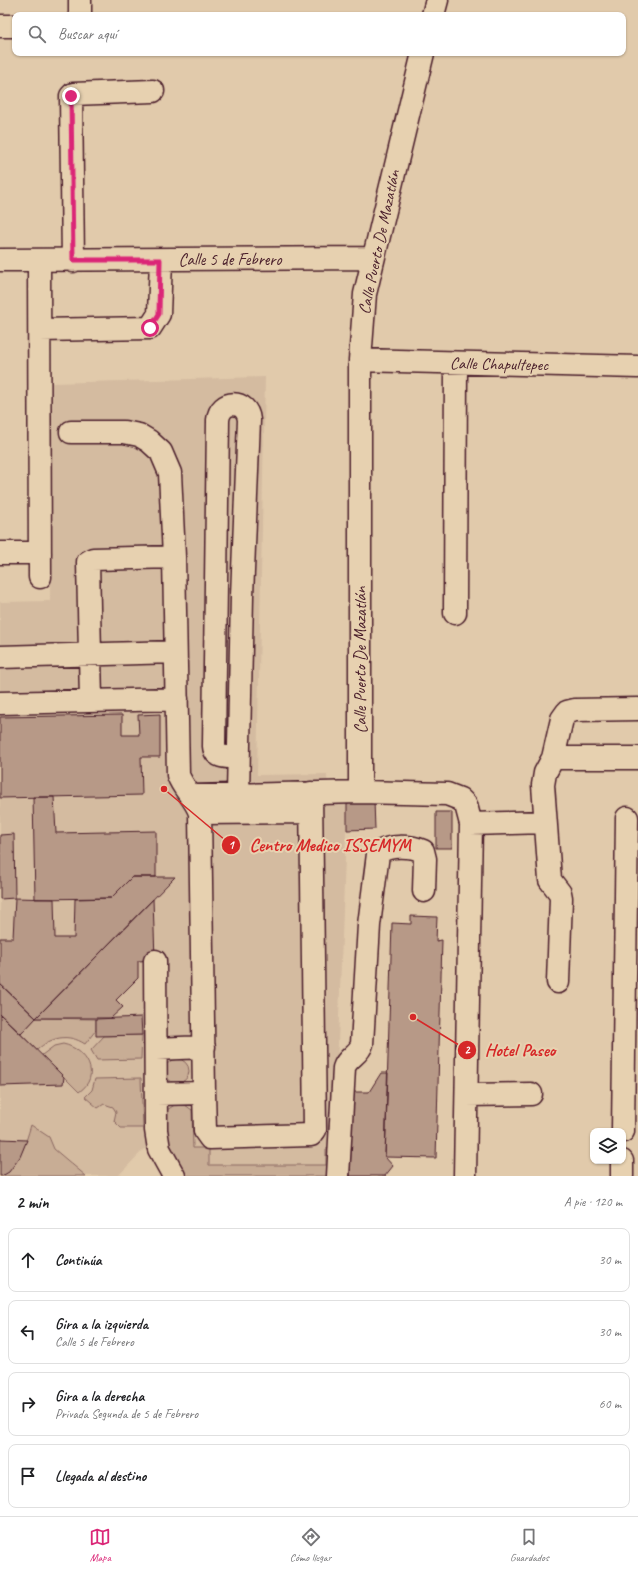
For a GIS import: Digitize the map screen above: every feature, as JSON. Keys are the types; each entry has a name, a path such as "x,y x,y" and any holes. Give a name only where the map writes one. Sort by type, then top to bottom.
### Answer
{"street":[{"path":"80,0 80,12"},
{"path":"434,12 437,0"},
{"path":"0,26 12,26"},
{"name":"Calle Puerto De Mazatlán","path":"360,792 360,360 362,314 373,258 422,56"},
{"path":"73,260 71,96 73,94 154,91"},
{"name":"Calle 5 de Febrero","path":"0,260 373,258"},
{"path":"40,260 40,577"},
{"path":"40,330 150,328 159,314 160,260"},
{"name":"Calle Chapultepec","path":"360,360 638,367"},
{"path":"455,613 456,363"},
{"path":"238,757 219,756 216,753 214,746 218,420 221,410 227,405 241,406 245,409 249,420 238,795"},
{"path":"71,432 124,432 139,435 149,441 161,452 170,473 174,557 178,775 196,804 204,1047 205,1132 210,1138 311,1135 315,1130 311,803"},
{"path":"0,553 40,552"},
{"path":"91,700 88,562 93,559 174,557"},
{"path":"0,657 175,652"},
{"path":"0,703 177,699"},
{"path":"558,982 561,898 560,893 550,880 543,785 545,773 553,758 562,719 567,712 575,710 638,709"},
{"path":"553,758 638,758"},
{"path":"196,804 311,803 360,792 447,794 454,796 466,805 471,824 465,1176"},
{"path":"196,804 238,795 311,803"},
{"path":"623,1128 627,818"},
{"path":"471,824 545,822"},
{"path":"338,1176 344,1073 348,1060 358,1052 362,1044 369,925 376,858 380,851 388,848 417,848 423,851 425,859 424,891"},
{"path":"155,961 156,1130 159,1149 174,1176"},
{"path":"140,986 155,1009"},
{"path":"156,1049 204,1047"},
{"path":"156,1094 204,1093"},
{"path":"467,1095 532,1094"},
{"path":"155,1176 153,1149 156,1130"},
{"path":"622,1164 622,1176"}],"shaded area":[{"path":"265,377 257,775 327,774 328,804 347,804 333,1176 185,1176 171,1164 165,1149 144,1149 118,1176 0,1176 0,602 50,601 52,383"},
{"path":"36,1018 96,1019 96,1030 85,1044 72,1038 60,1038 48,1042 37,1050 21,1034"},
{"path":"142,1035 141,1059 97,1060 91,1050 104,1036"},
{"path":"63,1044 79,1051 89,1064 90,1078 86,1086 79,1092 42,1055 54,1046"},
{"path":"177,1059 185,1063 189,1071 185,1079 177,1083 169,1079 165,1071 169,1063"},
{"path":"141,1078 143,1128 121,1128 114,1121 116,1112 113,1107 104,1104 98,1108 85,1097 92,1090 95,1079"},
{"path":"176,1104 185,1105 192,1110 193,1148 209,1148 209,1165 326,1165 326,1149 334,1148 333,1176 185,1176 172,1164 165,1116 167,1110"},
{"path":"31,1125 49,1137 54,1149 86,1176 2,1176 18,1160"}],"building":[{"path":"160,714 160,757 141,757 142,795 0,798 0,717 122,715 122,735 139,735 138,715"},
{"path":"33,797 54,797 56,833 156,831 156,877 132,877 111,898 35,899"},
{"path":"374,801 375,829 347,830 347,804"},
{"path":"436,812 452,812 452,848 436,848"},
{"path":"14,834 15,898 0,899 0,835"},
{"path":"132,877 175,877 36,1018 0,984 0,938 13,938 15,898 54,899 55,938 74,938 75,899 111,898"},
{"path":"153,899 155,960 138,961 138,978 116,1000 123,1007 111,1018 36,1018"},
{"path":"411,916 437,917 436,941 442,940 436,1158 385,1157 392,923 411,924"},
{"path":"0,984 36,1018 21,1034 0,1014"},
{"path":"0,1014 64,1077 63,1084 0,1086"},
{"path":"141,1017 142,1035 96,1036 96,1019"},
{"path":"381,1073 388,1073 385,1157 393,1166 385,1176 350,1176 353,1092 369,1092"},
{"path":"0,1139 27,1140 20,1157 9,1172 2,1176 0,1176"}],"place":[{"name":"Centro Medico ISSEMYM","path":"164,789"},
{"name":"Hotel Paseo","path":"413,1017"}],"route":[{"path":"71,96 73,260 160,260 159,314 150,328"}]}
